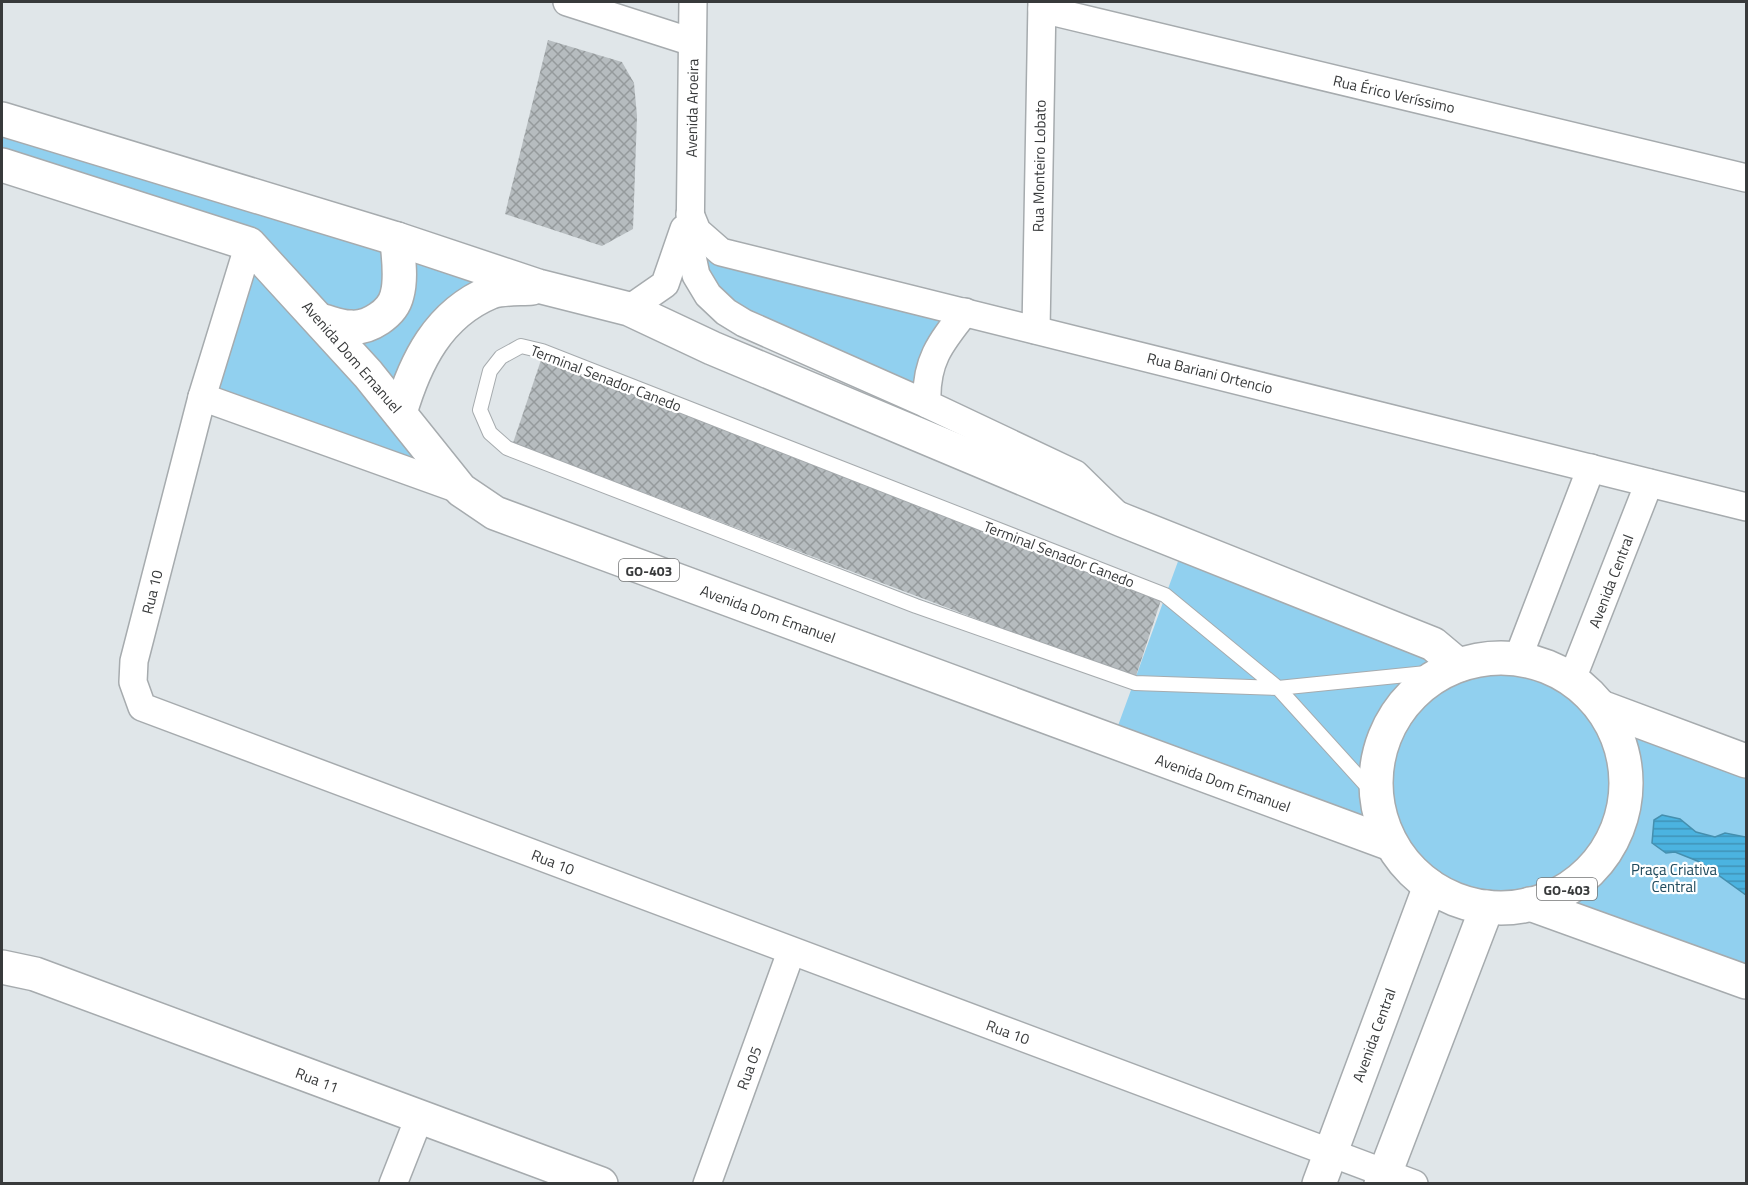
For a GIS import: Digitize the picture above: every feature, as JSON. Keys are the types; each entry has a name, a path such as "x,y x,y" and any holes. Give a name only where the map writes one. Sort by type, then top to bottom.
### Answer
{"main road":[{"path":"2,119 397,239 543,287 629,309 712,348 1122,520 1434,644 1452,668"},
{"name":"Avenida Dom Emanuel","path":"2,165 249,244 323,321 461,490 495,513 1391,844"},
{"path":"323,321 351,328 368,325 383,316 397,297 399,272 397,239"},
{"path":"400,413 410,381 430,341 450,318 492,292 543,287"},
{"name":"GO-403","path":"1518,658 1546,665 1572,679 1602,707 1621,743 1627,784 1619,825 1599,861 1568,888 1530,904 1487,907 1457,900 1430,886 1411,870 1391,844 1382,823 1376,796 1378,758 1391,723 1414,692 1452,668 1485,659 1518,658"},
{"name":"GO-403","path":"1602,707 1746,761"},
{"name":"Avenida Central","path":"1319,1184 1430,886"},
{"name":"GO-403","path":"1530,904 1746,982"},
{"path":"1393,1180 1487,907"},
{"name":"Rua 11","path":"2,967 35,974 601,1184"}],"street":[{"path":"567,2 692,42"},
{"name":"Avenida Aroeira","path":"693,2 690,247 696,275 708,295 726,312 744,323 927,404 1075,474 1104,499 1122,520"},
{"name":"Rua Érico Veríssimo","path":"1042,5 1746,178"},
{"name":"Rua Monteiro Lobato","path":"1036,330 1042,5"},
{"path":"629,309 665,284 690,214"},
{"name":"Rua Bariani Ortencio","path":"690,214 697,231 721,252 1746,507"},
{"name":"Rua 10","path":"249,244 202,397 134,661 133,682 142,707 791,952 1331,1152 1393,1180"},
{"path":"927,404 927,377 940,342 965,312"},
{"path":"202,397 461,490"},
{"path":"1518,658 1591,468"},
{"name":"Avenida Central","path":"1572,679 1649,483"},
{"name":"Rua 05","path":"707,1184 791,952"},
{"path":"393,1184 419,1118"}],"lane":[{"name":"Terminal Senador Canedo","path":"1376,796 1278,688 1165,595 542,351 521,346 501,357 490,371 480,410 490,433 507,448 915,606 1135,683 1278,688 1452,668"}],"green space":[{"path":"2,120 538,286 455,315 400,413 461,490 202,397 249,244 2,170"},
{"path":"697,231 965,312 926,391 708,295"},
{"name":"Praça Criativa Central","path":"1184,545 1450,670 1485,659 1518,658 1553,669 1572,679 1604,713 1746,762 1746,981 1530,904 1504,908 1472,905 1446,896 1411,870 1390,836 1112,742"}],"shaded area":[{"path":"1662,815 1680,819 1696,832 1715,837 1725,833 1746,837 1746,895 1700,862 1675,852 1666,853 1652,843 1654,820"}],"building":[{"path":"548,40 622,62 634,83 637,116 633,229 602,246 505,214"},
{"path":"542,357 1161,600 1135,679 513,443"}]}
